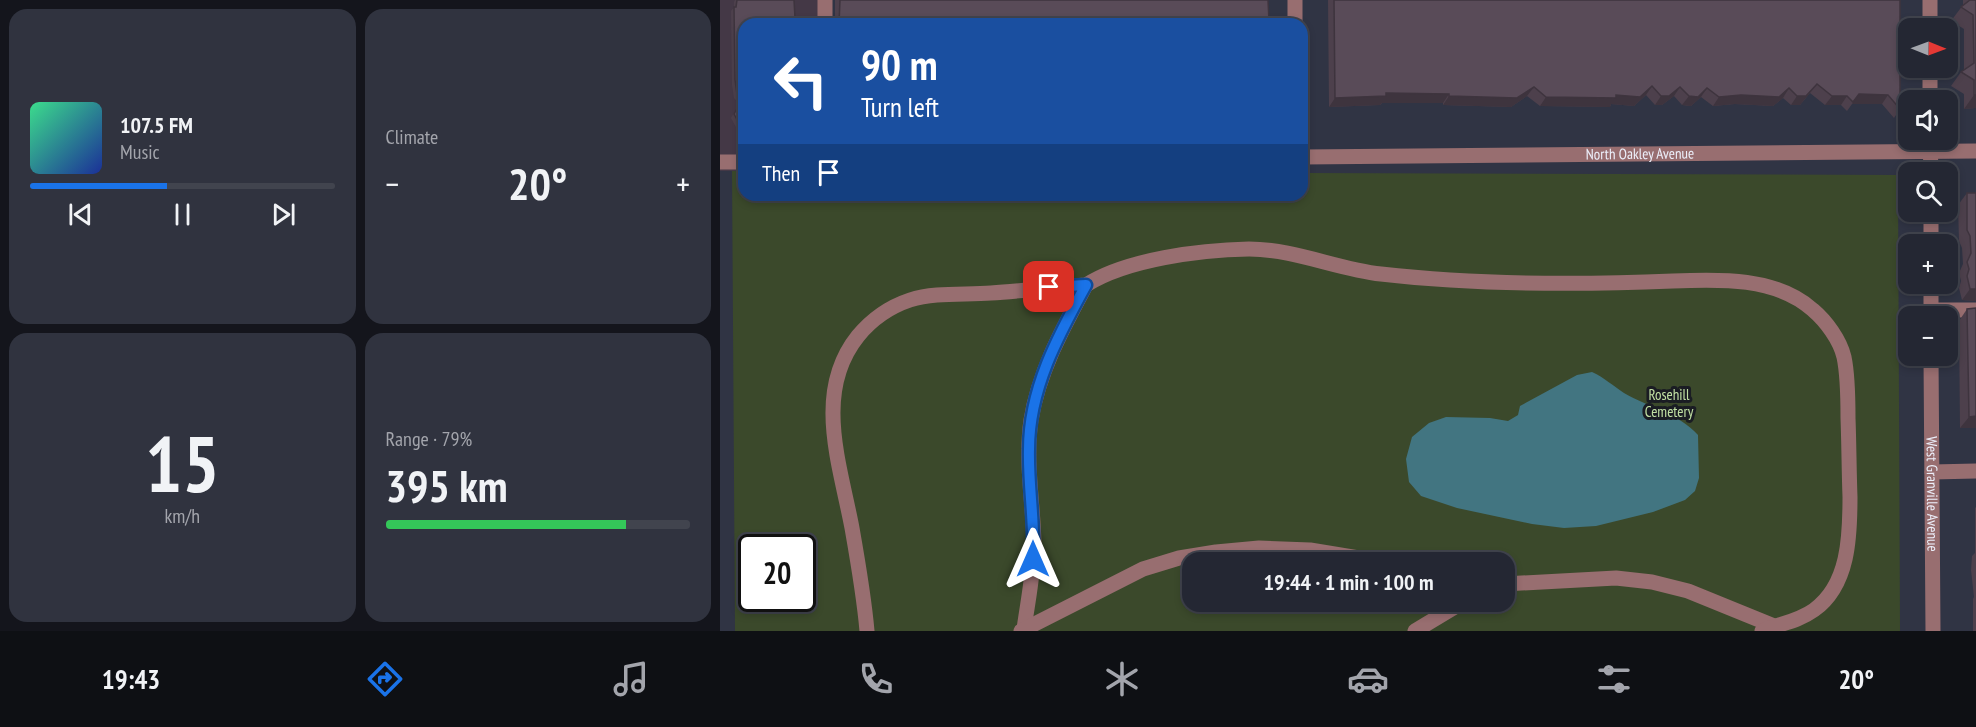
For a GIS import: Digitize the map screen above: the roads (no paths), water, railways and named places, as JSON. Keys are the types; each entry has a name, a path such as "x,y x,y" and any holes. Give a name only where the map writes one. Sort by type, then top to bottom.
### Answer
{"street":[{"path":"825,0 825,18"},
{"path":"1295,0 1296,18"},
{"path":"1930,0 1930,18"},
{"name":"North Oakley Avenue","path":"1308,157 1898,146"},
{"name":"North Oakley Avenue","path":"1958,149 1976,151"},
{"path":"720,162 738,162"},
{"path":"1023,630 1032,575 1034,544 1029,471 1031,419 1055,342 1086,285 1103,274 1180,255 1252,249 1277,251 1367,272 1418,278 1493,283 1608,284 1698,280 1739,282 1765,286 1790,295 1813,310 1830,329 1844,355 1848,395 1850,522 1839,581 1828,598 1814,610 1798,619 1768,629 1688,591 1652,582 1616,578 1515,584"},
{"path":"867,631 832,416 833,393 838,368 850,345 866,326 887,309 912,300 940,295 1086,285"},
{"path":"1958,311 1976,310"},
{"name":"West Granville Avenue","path":"1931,366 1933,631"},
{"path":"1932,472 1976,471"},
{"path":"1216,552 1269,548 1322,552"},
{"path":"1023,630 1143,569 1182,558"},
{"path":"1415,631 1446,612"}],"park label":[{"name":"Rosehill Cemetery","path":"1669,404"}]}
